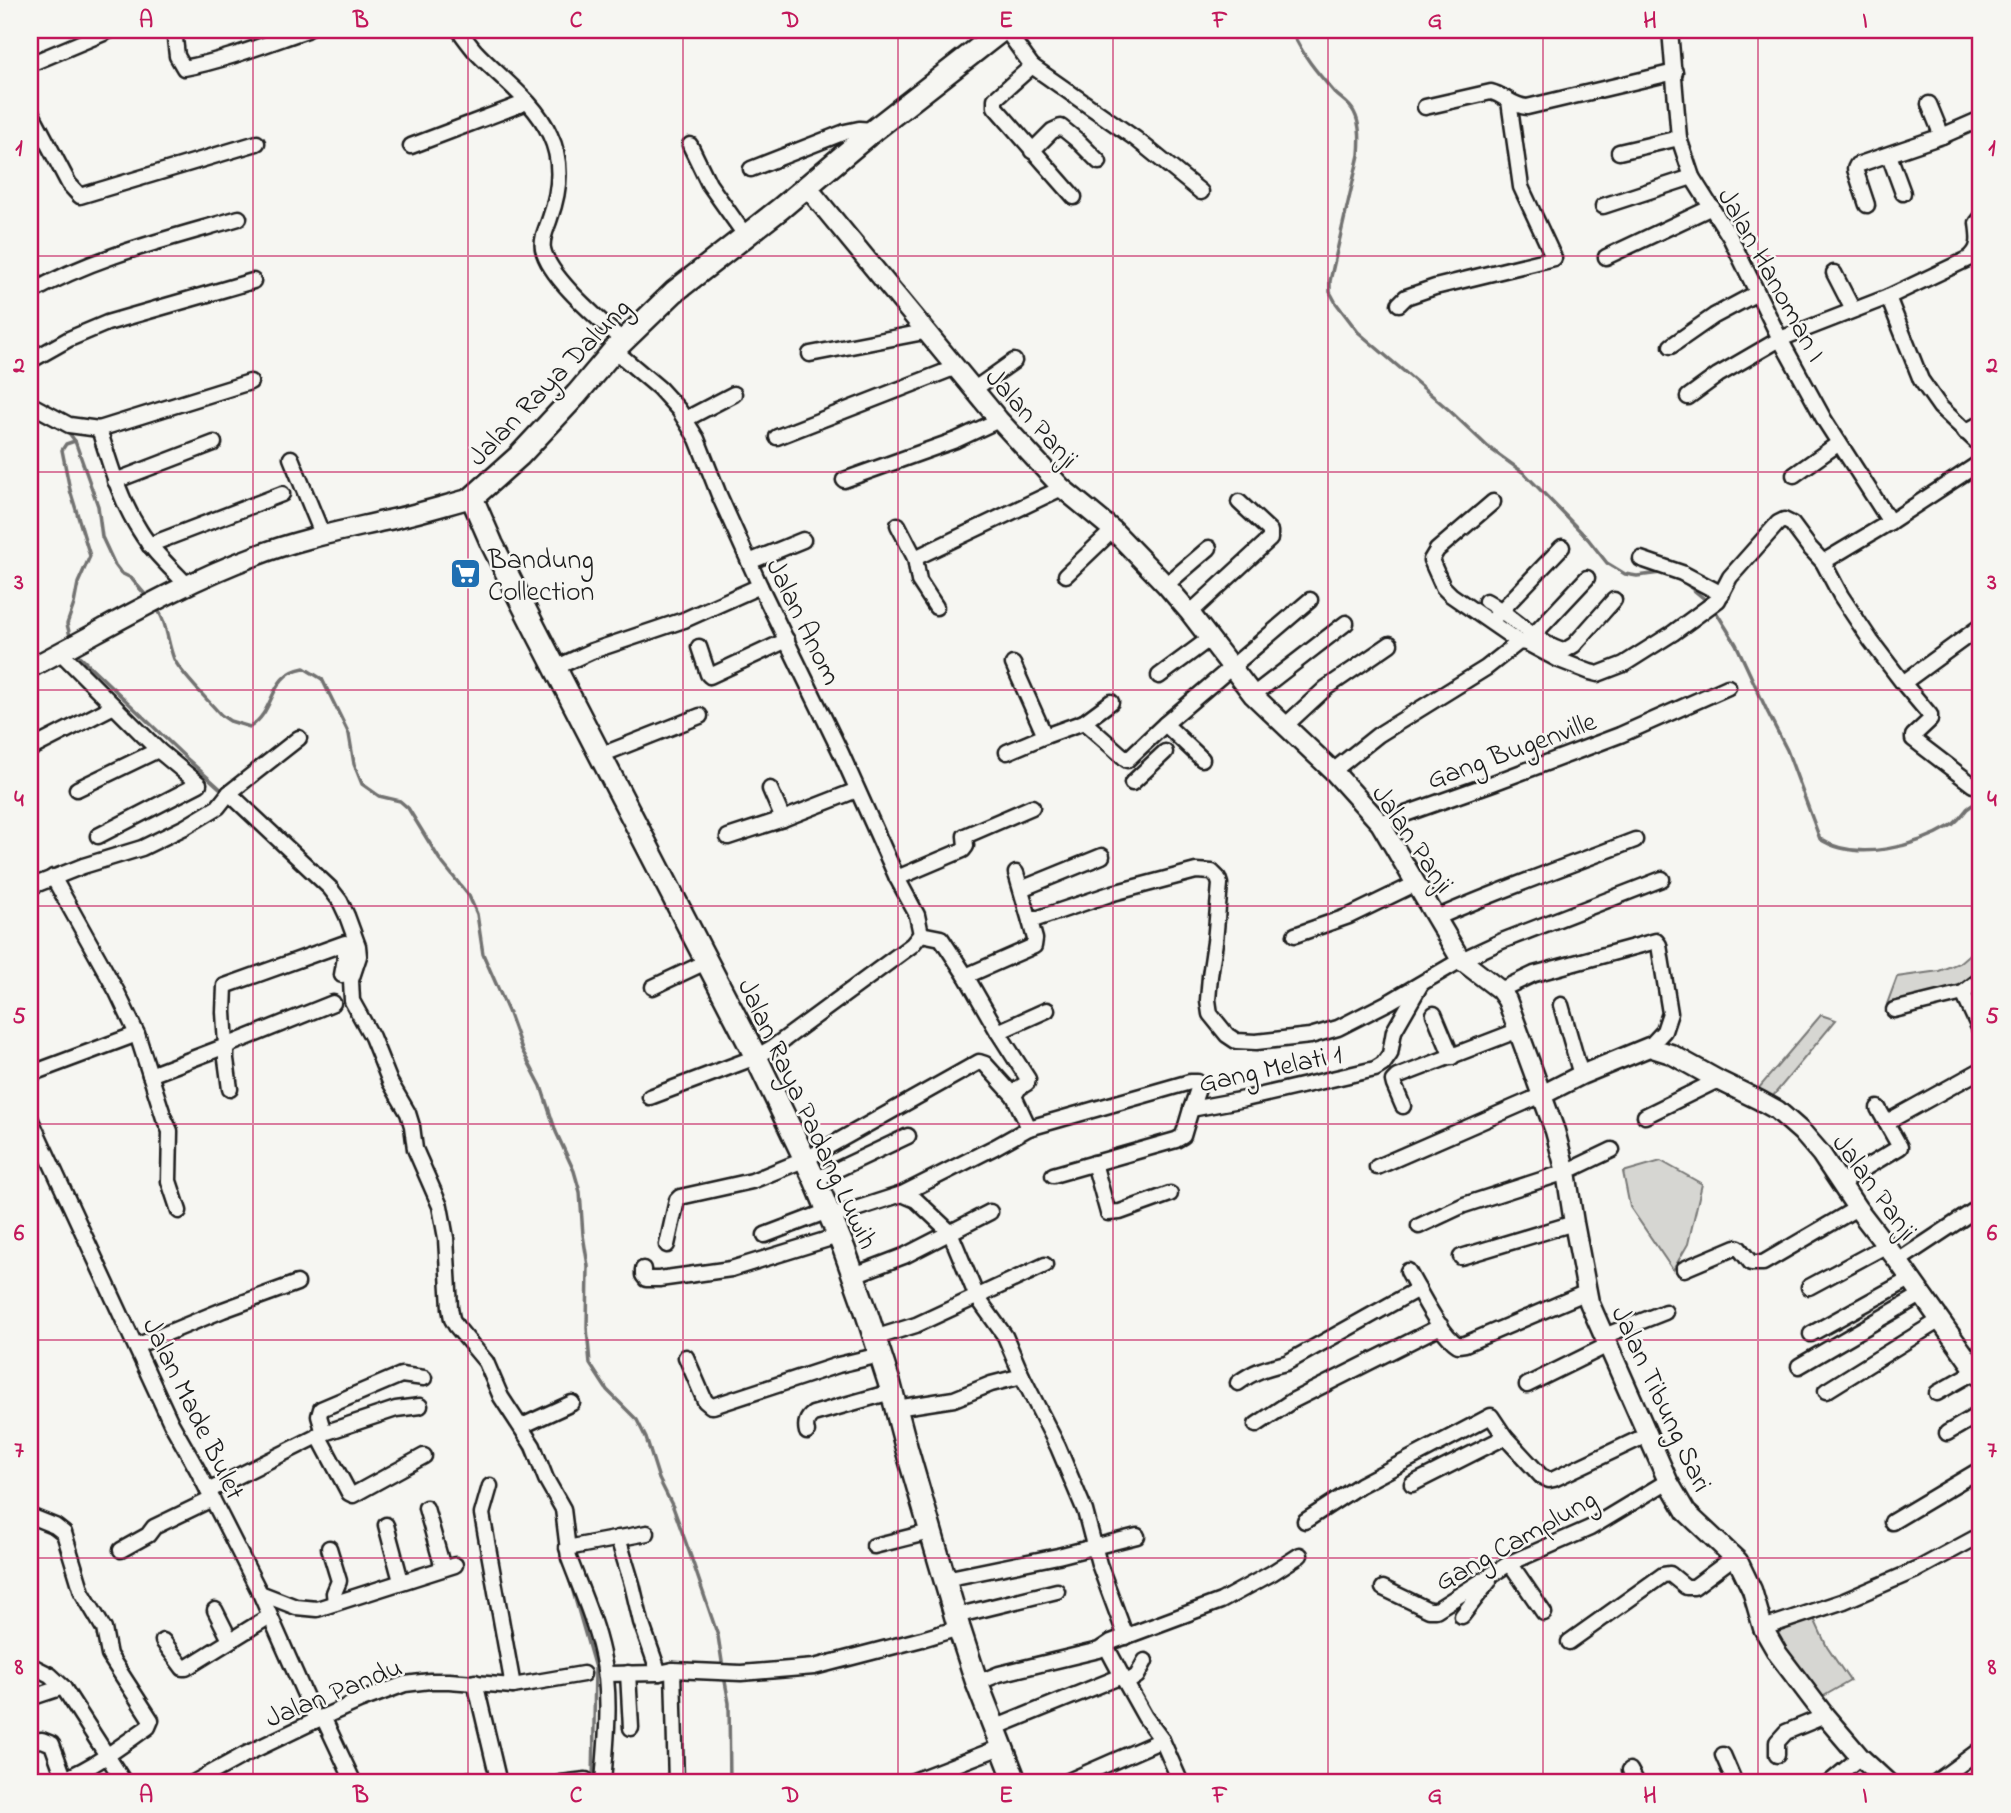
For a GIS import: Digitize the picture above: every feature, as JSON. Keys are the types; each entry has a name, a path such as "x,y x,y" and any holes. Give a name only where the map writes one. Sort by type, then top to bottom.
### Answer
{"main road":[{"name":"Jalan Raya Dalung","path":"472,498 519,456 618,345 674,292 807,187 874,130 1004,30"},
{"name":"Jalan Raya Padang Luwih","path":"472,498 492,544 756,1057 815,1180 853,1275 893,1400 957,1622 977,1683 1016,1783"}],"street":[{"path":"30,64 111,30"},
{"path":"174,30 177,56 184,68 307,30"},
{"name":"Jalan Anom","path":"459,30 474,49 527,102 550,134 558,160 560,182 542,239 545,256 560,280 686,419 760,586 897,878 917,915 921,934"},
{"path":"1004,30 1032,66 1136,139 1201,192"},
{"name":"Jalan Hanoman I","path":"1670,30 1679,138 1692,177 1730,237 1780,339 1839,443 1890,522"},
{"path":"1032,66 995,99 995,107 1074,197"},
{"path":"1424,107 1491,92 1500,94 1515,105 1527,107 1675,72"},
{"path":"1399,304 1406,297 1434,287 1554,258 1521,187 1509,101"},
{"path":"411,146 527,102"},
{"path":"1929,104 1942,136"},
{"path":"30,110 69,184 80,196 257,143"},
{"path":"1867,205 1856,167 1981,119"},
{"path":"1032,151 1052,131 1061,127 1099,162"},
{"path":"751,169 845,132 874,130"},
{"path":"1619,152 1679,138"},
{"path":"690,145 709,184 745,235"},
{"path":"1889,155 1903,193"},
{"path":"1603,206 1692,177"},
{"name":"Jalan Panji","path":"807,187 999,420 1062,488 1113,530 1166,585 1253,695 1333,771 1380,824 1461,960 1500,990 1507,1000 1542,1095"},
{"path":"1606,257 1712,207"},
{"path":"30,293 62,275 98,261 239,218"},
{"path":"1688,397 1718,375 1780,339 1888,297 1974,255 1980,238 1977,221 1981,218"},
{"path":"1834,273 1853,310"},
{"path":"30,361 69,339 107,323 253,281"},
{"path":"1671,345 1714,316 1757,293"},
{"path":"1888,297 1921,380 1940,407 1981,446"},
{"path":"810,354 924,332"},
{"path":"973,390 1014,361"},
{"path":"777,437 954,368"},
{"path":"30,404 69,425 99,429 250,382"},
{"path":"686,419 734,394"},
{"path":"844,480 956,440 999,420"},
{"path":"1965,432 1981,423"},
{"path":"99,429 115,481 130,514 149,545 187,585"},
{"path":"115,481 214,443"},
{"path":"1794,475 1839,443"},
{"path":"291,458 323,536"},
{"path":"1823,562 1890,522 1981,461"},
{"path":"915,558 1062,488"},
{"path":"149,545 282,494"},
{"name":"Jalan Raya Dalung","path":"30,667 144,606 257,555 472,498"},
{"path":"1190,613 1270,539 1270,531 1239,502"},
{"path":"1493,502 1437,550 1431,560 1443,587 1490,622 1559,660 1598,674 1624,664 1706,610 1720,597 1730,577 1778,523 1784,520 1792,524 1823,562 1856,619 1930,715 1930,720 1913,739 1973,785"},
{"path":"898,525 915,558 919,581 936,607"},
{"path":"1066,575 1113,530"},
{"path":"749,562 803,540"},
{"path":"1490,622 1562,547"},
{"path":"1166,585 1209,548"},
{"path":"1641,559 1682,573 1720,597"},
{"path":"1333,771 1378,735 1527,640 1587,578"},
{"path":"555,668 600,648 684,620 760,586"},
{"path":"1127,760 1230,667 1310,600"},
{"path":"1486,601 1502,610 1527,640 1564,651 1574,645 1614,600"},
{"path":"1253,695 1346,623"},
{"path":"1903,683 1981,626"},
{"path":"1159,676 1209,639"},
{"path":"699,647 710,676 787,640"},
{"path":"1286,725 1326,688 1390,644"},
{"path":"60,652 158,750 199,784 98,836"},
{"path":"1013,664 1045,736"},
{"name":"Gang Bugenville","path":"1380,824 1620,735 1728,687"},
{"path":"1007,752 1084,722 1111,702"},
{"path":"30,749 114,706"},
{"path":"601,755 700,716"},
{"path":"1084,722 1127,760 1137,779 1165,752"},
{"path":"1165,724 1202,759"},
{"path":"30,887 83,866 142,848 207,814 218,807 229,793 299,738"},
{"path":"77,789 158,750"},
{"path":"770,789 783,819"},
{"path":"728,837 857,790"},
{"path":"229,793 330,888 347,916 359,950 358,963 351,980 352,1002 372,1037 390,1082 408,1113 415,1149 440,1206 446,1238 452,1319 486,1362 501,1397 522,1426 533,1446 545,1479 563,1508 567,1548 592,1615 606,1674 607,1717 603,1783"},
{"path":"897,878 963,850 966,846 965,836 1032,807"},
{"path":"1436,918 1478,899 1635,840"},
{"path":"1021,889 1102,856"},
{"path":"1030,921 1136,887 1196,871 1212,872 1220,884 1208,1000 1210,1014 1227,1035 1236,1041 1256,1042 1310,1036 1338,1028 1461,960 1532,928 1605,903 1662,879"},
{"path":"966,976 1034,946 1035,939 1016,873"},
{"path":"53,877 137,1034 170,1131 169,1181 179,1211"},
{"path":"1295,935 1349,916 1415,884"},
{"path":"650,1097 756,1057 775,1046 912,945 921,934 941,938 1028,1079 1014,1096"},
{"path":"1377,1167 1649,1047 1664,1031 1670,1013 1657,941 1534,974 1500,990"},
{"path":"230,1089 226,1059 225,986 345,943 342,975"},
{"path":"653,986 706,962"},
{"path":"1894,1010 1963,993 1981,979"},
{"name":"Gang Melati 1","path":"1191,1109 1307,1086 1375,1069 1383,1064 1390,1054 1394,1031 1423,980"},
{"path":"1963,993 1981,1032"},
{"path":"150,1075 333,1003"},
{"path":"1561,1005 1581,1075"},
{"path":"998,1032 1047,1010"},
{"path":"1434,1014 1452,1057"},
{"path":"1403,1106 1394,1085 1395,1079 1519,1030"},
{"path":"30,1073 137,1034"},
{"name":"Jalan Panji","path":"1649,1047 1671,1054 1759,1100 1792,1122 1812,1142 1979,1374"},
{"path":"643,1269 646,1279 659,1279 731,1269 832,1221 902,1194 1029,1128 1014,1096 985,1064 979,1062 806,1159 752,1181 680,1197 677,1200 667,1245"},
{"path":"1887,1122 1981,1070"},
{"path":"1646,1116 1718,1080"},
{"name":"Gang Melati 1","path":"1029,1128 1194,1082 1199,1086 1199,1090 1191,1109"},
{"name":"Jalan Tibung Sari","path":"1542,1095 1566,1171 1587,1292 1668,1481 1686,1512 1734,1557 1744,1572 1763,1628 1778,1654 1825,1716 1884,1782"},
{"path":"1840,1184 1900,1147 1878,1108"},
{"path":"1054,1175 1176,1140 1183,1136 1191,1109"},
{"name":"Jalan Made Bulet","path":"30,1118 171,1423 260,1593 354,1783"},
{"path":"815,1180 908,1136"},
{"path":"1419,1226 1464,1205 1566,1171 1612,1150"},
{"path":"1094,1163 1108,1213 1120,1212 1170,1194"},
{"path":"902,1194 916,1200 950,1232 977,1297 1005,1336 1086,1511 1099,1564 1126,1637"},
{"path":"1898,1261 1981,1206"},
{"path":"1684,1269 1736,1247 1751,1263 1763,1263 1857,1208"},
{"path":"853,1275 904,1256 990,1212"},
{"path":"765,1235 832,1221"},
{"path":"1461,1257 1574,1223"},
{"path":"1808,1287 1887,1245"},
{"path":"685,1357 705,1401 713,1406 838,1365 1045,1265"},
{"path":"1408,1271 1441,1326 1458,1345 1587,1292"},
{"path":"1811,1334 1910,1279"},
{"path":"136,1346 297,1283"},
{"path":"1238,1383 1254,1372 1286,1363 1418,1289"},
{"path":"1799,1366 1921,1295"},
{"path":"1527,1385 1606,1340 1665,1312"},
{"path":"1826,1391 1940,1320"},
{"path":"1256,1425 1292,1401 1441,1326"},
{"path":"1937,1393 1979,1374"},
{"path":"424,1378 401,1375 321,1409 319,1416 321,1434 348,1492 353,1495 425,1456"},
{"path":"807,1432 806,1422 813,1414 893,1400 954,1399 990,1384 1022,1377"},
{"path":"522,1426 572,1403"},
{"path":"121,1550 210,1495 321,1434 397,1409 420,1406"},
{"path":"1947,1433 1981,1413"},
{"path":"1305,1521 1360,1485 1491,1416 1505,1437 1541,1476 1549,1480 1649,1434"},
{"path":"1412,1484 1505,1437"},
{"path":"1892,1522 1981,1469"},
{"name":"Gang Camplung","path":"1383,1588 1434,1611 1504,1567 1590,1528 1668,1481"},
{"path":"490,1486 482,1514 513,1686"},
{"path":"260,1593 303,1609 317,1609 449,1567 426,1508"},
{"path":"30,1516 55,1525 64,1533 82,1592 104,1629 109,1655 151,1720 148,1727 61,1782 52,1744 42,1740 30,1741"},
{"path":"386,1525 401,1581"},
{"path":"874,1546 930,1532"},
{"path":"567,1548 647,1533"},
{"path":"945,1579 1095,1548 1137,1536"},
{"path":"1763,1628 1844,1601 1916,1570 1979,1536"},
{"path":"618,1538 641,1622 666,1672 676,1783"},
{"path":"329,1548 339,1581 334,1592 335,1603"},
{"path":"977,1683 999,1674 1099,1650 1220,1601 1300,1555"},
{"path":"1569,1642 1663,1575 1671,1574 1686,1587 1693,1587 1734,1557"},
{"path":"1462,1616 1504,1567 1544,1613"},
{"path":"606,1674 741,1673 814,1667 922,1639 957,1622 1057,1591"},
{"path":"215,1609 230,1640"},
{"path":"163,1641 183,1668 186,1668 270,1616"},
{"path":"1106,1646 1145,1717 1162,1741 1181,1783"},
{"path":"908,1783 998,1738 1137,1676 1145,1661"},
{"path":"30,1665 50,1675 64,1687 124,1782"},
{"path":"628,1673 631,1728"},
{"name":"Jalan Pandu","path":"193,1783 320,1718 405,1684 430,1681 513,1686 583,1674"},
{"path":"475,1682 499,1783"},
{"path":"30,1698 64,1687"},
{"path":"1777,1755 1777,1742 1786,1732 1825,1716"},
{"path":"1064,1783 1162,1741"},
{"path":"1935,1783 1981,1749"},
{"path":"1723,1755 1735,1783"},
{"path":"1829,1783 1860,1757"},
{"path":"1630,1770 1637,1783"},
{"path":"561,1783 586,1780"}],"shaded area":[{"path":"1981,944 1981,984 1967,994 1890,1018 1887,1004 1897,977 1939,971 1959,963"},
{"path":"1821,1015 1836,1020 1768,1102 1752,1096"},
{"path":"1661,1161 1702,1184 1688,1244 1673,1270 1630,1207 1623,1172"},
{"path":"1810,1610 1827,1647 1850,1681 1815,1701 1766,1628"}],"waterway":[{"path":"1291,30 1316,70 1352,109 1359,128 1359,155 1330,281 1330,292 1336,303 1358,332 1488,447 1524,473 1588,539 1607,563 1625,574 1637,576 1661,573"},
{"path":"30,413 69,433 75,441 98,506 102,537 115,565 121,573 131,578 148,598"},
{"path":"71,640 67,624 78,583 90,556 70,490 62,450 66,444 75,441"},
{"path":"1684,582 1708,602"},
{"path":"155,606 162,618 174,659 189,680 221,715 230,721 250,727 259,720 278,685 292,672 304,668 322,679 349,734 354,764 362,784 379,796 400,801 408,808 440,860 469,896 477,914 483,954 522,1050 541,1086 580,1192 588,1266 587,1328 590,1364 607,1390 637,1420 646,1438 718,1636 723,1668"},
{"path":"1713,607 1736,644 1787,750 1820,839 1851,850 1869,851 1905,845 1952,825 1981,800"},
{"path":"74,651 224,792"},
{"path":"520,1437 537,1475"},
{"path":"561,1548 563,1564 595,1668 593,1783"},
{"path":"724,1676 729,1703 730,1783"}],"place":[{"name":"Bandung Collection","path":"465,574"}]}
